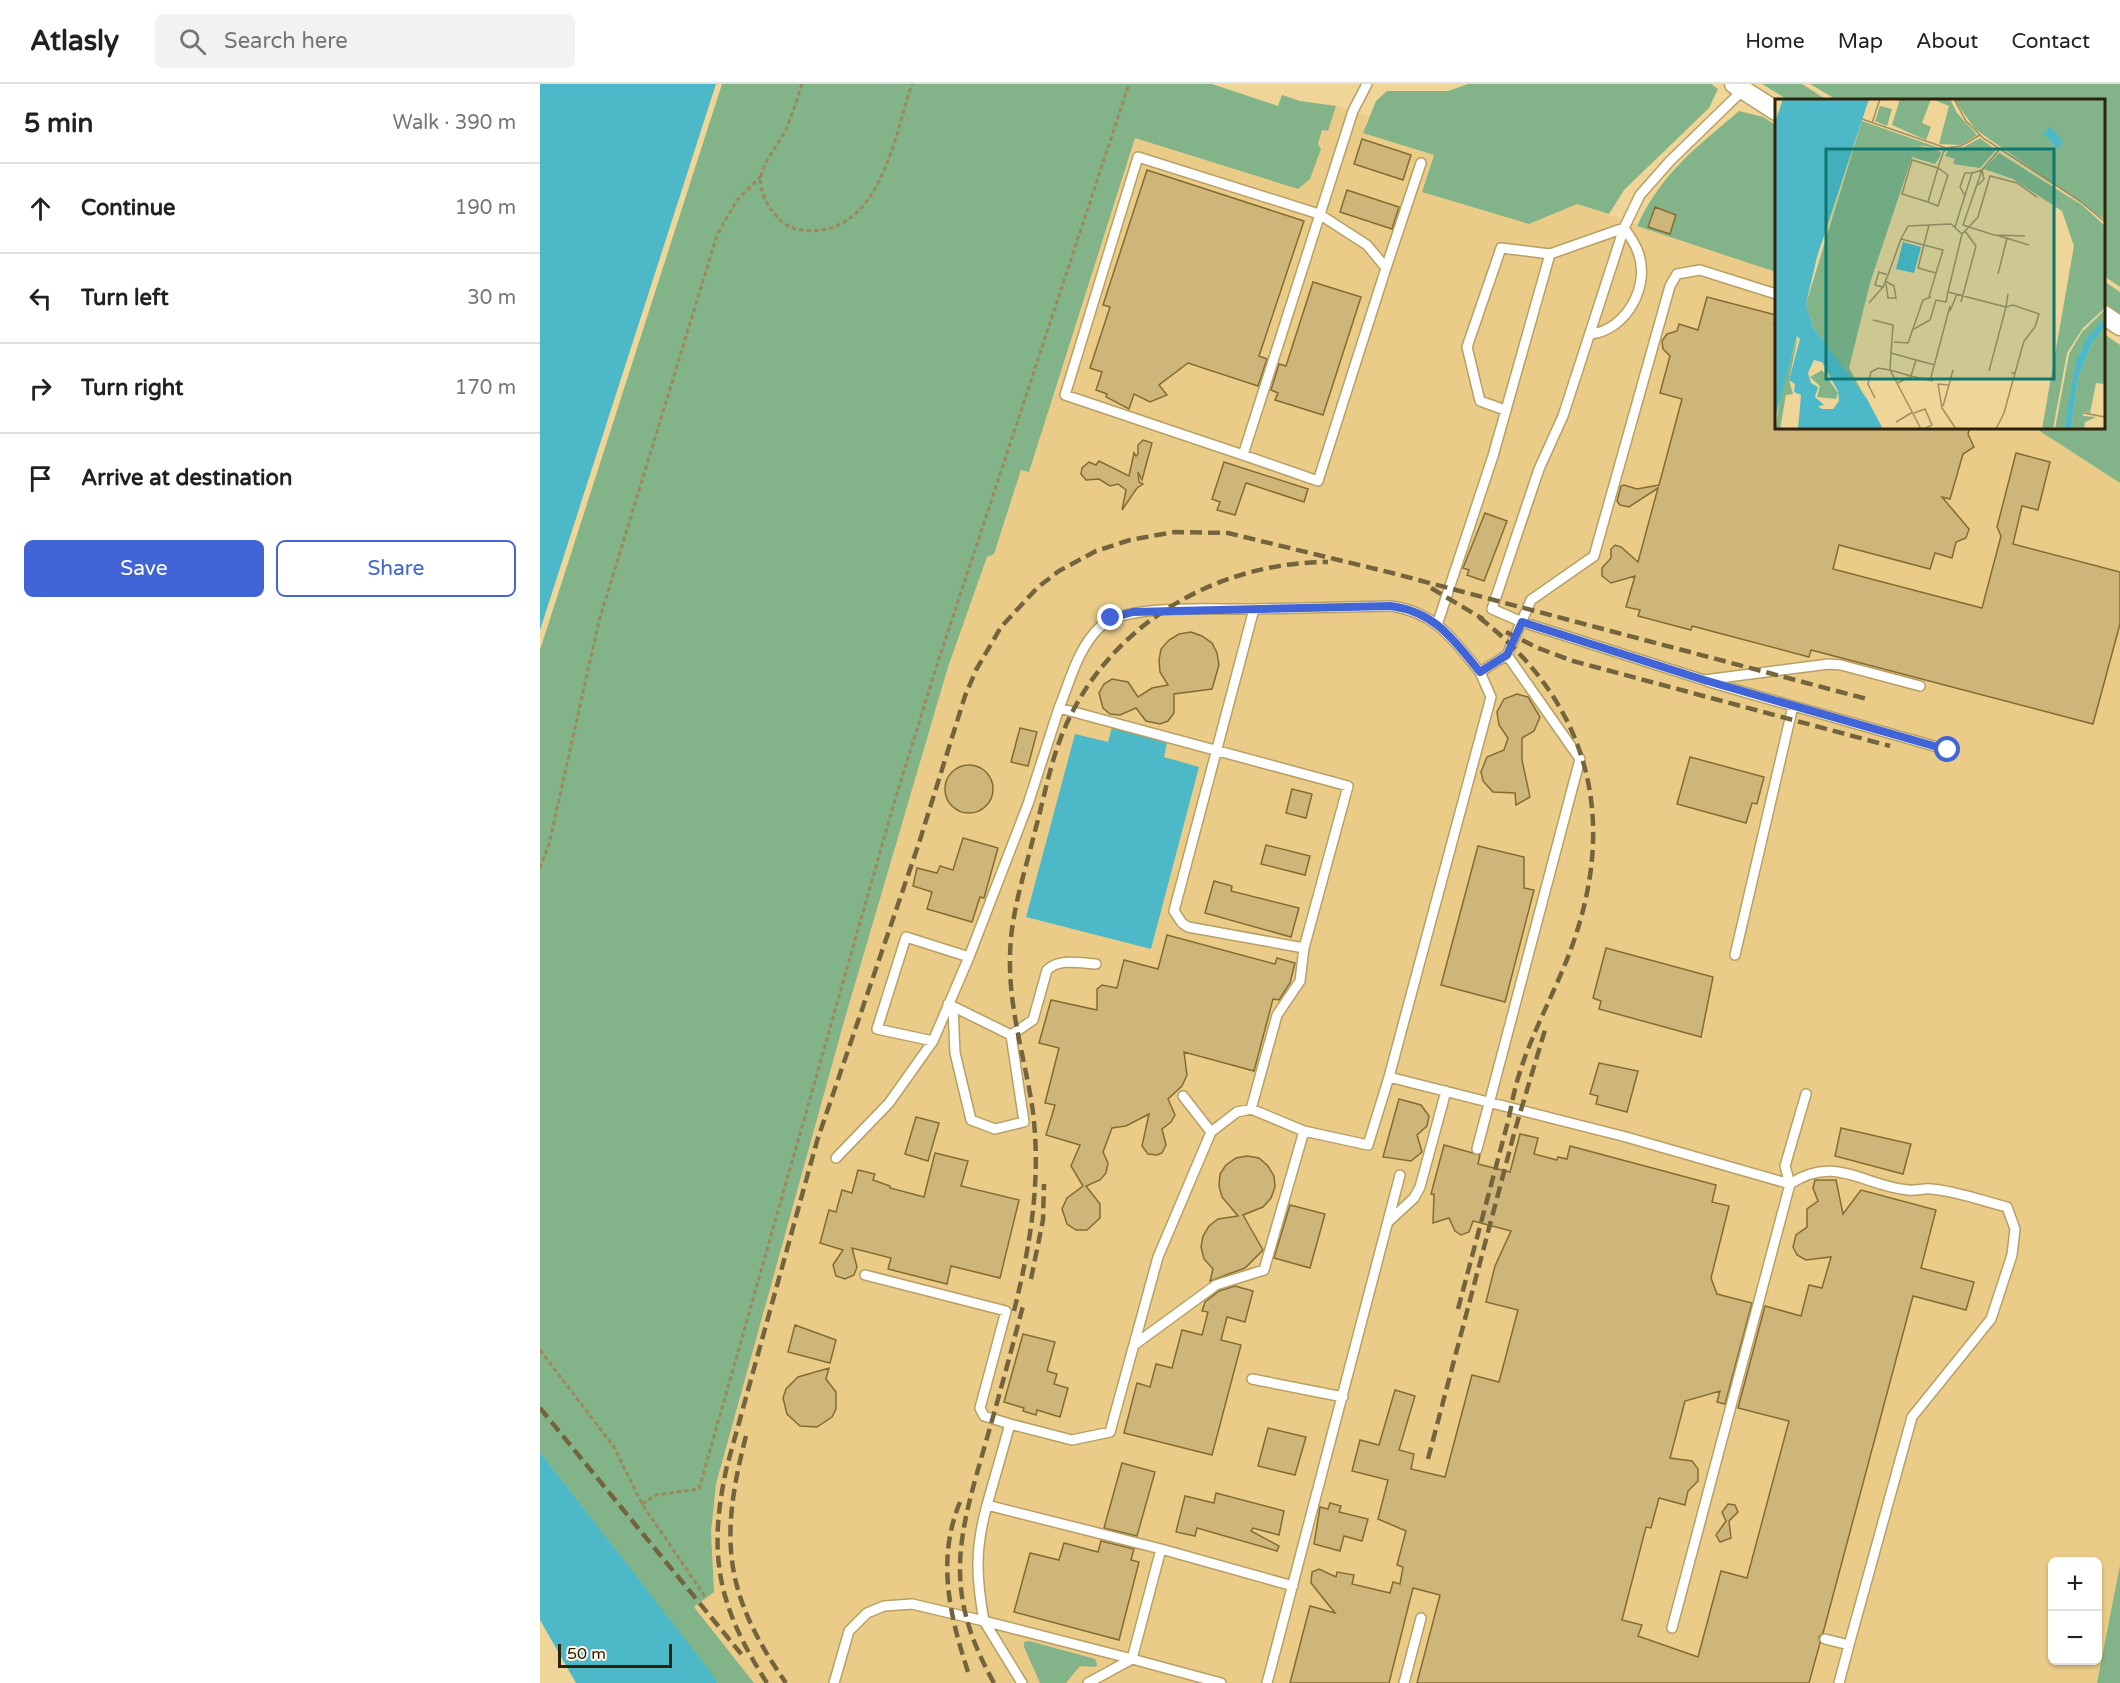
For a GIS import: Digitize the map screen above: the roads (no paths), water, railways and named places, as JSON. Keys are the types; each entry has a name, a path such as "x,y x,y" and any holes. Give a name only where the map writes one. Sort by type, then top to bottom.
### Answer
{"street":[{"path":"1738,87 1775,110"},
{"path":"2105,316 2120,326"}],"lane":[{"path":"1243,455 1353,111 1368,84"},
{"path":"1738,87 1640,195 1624,228 1563,416 1539,469 1492,609 1522,622 1704,680 1948,750"},
{"path":"1386,268 1367,245 1319,214 1138,157 1065,395 1318,481 1421,163"},
{"path":"1505,410 1480,401 1467,347 1501,248 1550,254 1624,228"},
{"path":"1591,334 1601,333 1620,321 1638,292 1641,269 1639,253 1624,228"},
{"path":"1437,625 1505,410 1550,254"},
{"path":"1480,672 1507,655 1531,600 1594,556 1670,286 1677,274 1700,270 1775,294"},
{"path":"836,1158 889,1102 933,1041 950,1005 1028,804 1059,708 1083,650 1099,628 1111,618 1133,612 1391,606 1426,615 1458,644 1480,672 1491,698 1389,1077 1368,1145 1304,1131 1251,1109 1237,1112 1211,1132 1158,1257 1110,1432 1072,1440 984,1416 980,1408 1006,1311 865,1275"},
{"path":"1254,609 1174,911 1182,923 1188,927 1304,948"},
{"path":"1477,1149 1580,759 1507,655"},
{"path":"1704,680 1829,664 1841,665 1920,686"},
{"path":"1735,955 1793,706"},
{"path":"1059,708 1348,786 1304,948 1300,981 1276,1015 1251,1109"},
{"path":"933,1041 877,1029 906,938 969,957"},
{"path":"1011,1035 1033,1020 1047,970 1051,966 1060,963 1096,964"},
{"path":"950,1005 1011,1035"},
{"path":"950,1005 955,1053 971,1120 995,1129 1024,1122 1011,1035"},
{"path":"1389,1077 1626,1137 1790,1184"},
{"path":"1388,1222 1414,1198 1420,1187 1446,1091"},
{"path":"1672,1628 1790,1184 1785,1166 1806,1094"},
{"path":"1183,1096 1211,1132"},
{"path":"1134,1345 1216,1285 1264,1270 1304,1131"},
{"path":"1790,1184 1801,1176 1820,1171 1838,1171 1908,1190 1931,1189 2007,1207 2015,1229 2012,1255 1991,1319 1912,1417 1839,1683"},
{"path":"1267,1683 1400,1175"},
{"path":"1252,1378 1343,1397"},
{"path":"1010,1424 979,1536 976,1564 984,1621 1022,1683"},
{"path":"987,1505 1161,1549 1293,1586"},
{"path":"1088,1683 1132,1659 1161,1549"},
{"path":"834,1683 849,1631 867,1613 884,1606 912,1604 1221,1683"},
{"path":"1404,1683 1421,1618"},
{"path":"1825,1639 1849,1645"}],"water":[{"path":"540,84 716,84 540,630"},
{"path":"1112,727 1167,742 1164,757 1199,767 1151,949 1026,917 1075,734 1108,742"},
{"path":"540,1452 718,1683 576,1683 540,1620"}],"railway":[{"path":"767,1683 737,1629 721,1579 718,1527 727,1466 817,1141 919,843 965,696 976,670 1001,627 1038,587 1059,571 1096,551 1130,540 1174,532 1228,533 1392,573 1867,699"},
{"path":"1014,1311 1030,1234 1036,1157 1032,1105 1010,977 1012,926 1051,769 1063,732 1082,694 1107,661 1136,632 1170,607 1206,588 1245,574 1286,565 1328,562"},
{"path":"1431,588 1483,619"},
{"path":"1458,1309 1519,1075 1578,928 1589,882 1593,837 1590,794 1581,754 1564,716 1541,680 1512,646 1476,615"},
{"path":"1506,632 1538,648 1573,661 1890,746"},
{"path":"1428,1459 1515,1130 1545,1030"},
{"path":"1031,1279 1043,1220 1044,1184"},
{"path":"994,1683 977,1649 967,1618 961,1590 960,1562 969,1504 1024,1302"},
{"path":"540,1408 742,1655"},
{"path":"746,1436 732,1506 730,1536 733,1565 739,1593 750,1621 765,1651 786,1683"},
{"path":"960,1502 953,1524 947,1567 951,1609 968,1672"}]}
